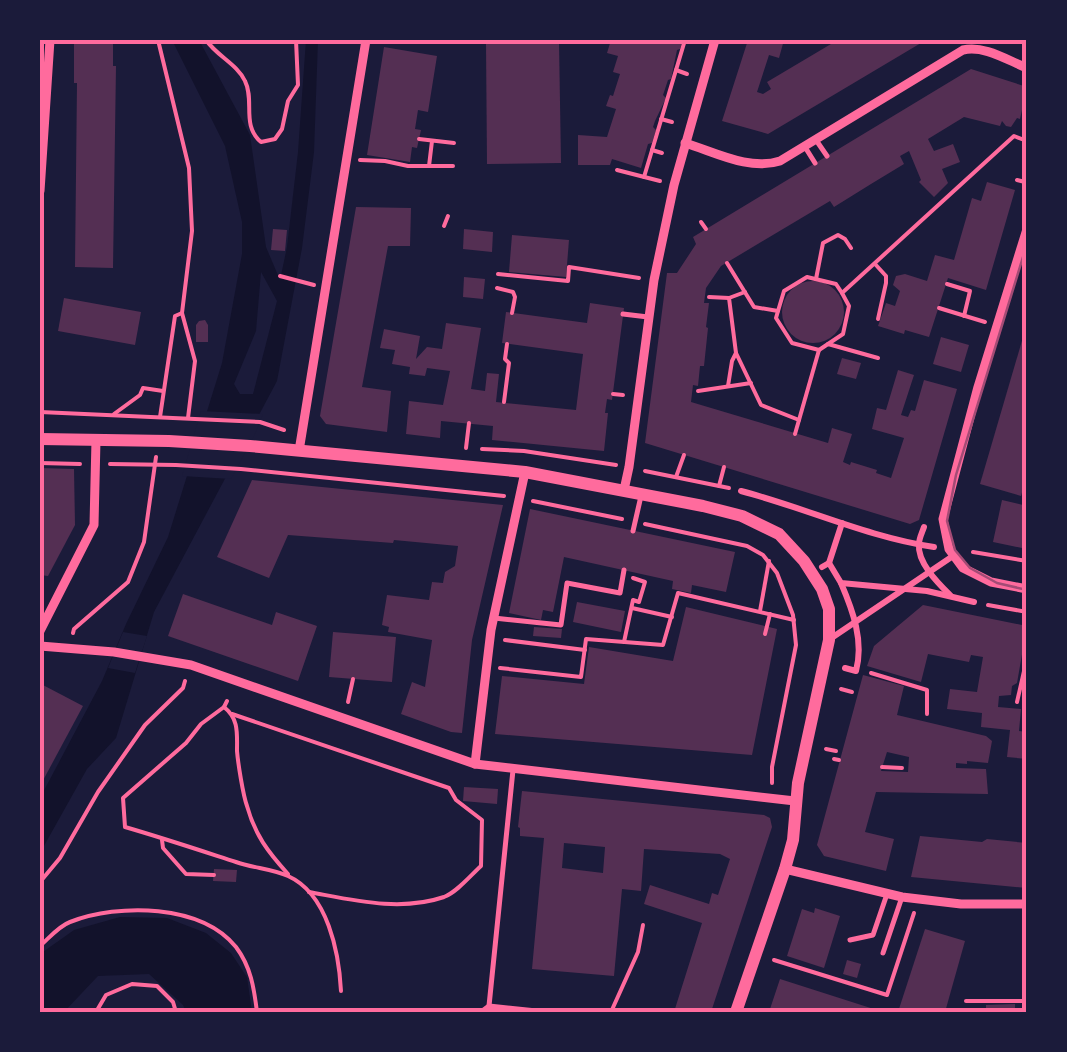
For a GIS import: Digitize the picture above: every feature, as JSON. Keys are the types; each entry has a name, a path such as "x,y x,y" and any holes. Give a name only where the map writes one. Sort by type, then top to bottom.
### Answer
{"main road":[{"path":"40,439 250,446 524,472 742,516 778,534 804,561 822,589 828,610 828,640 785,869 736,1012"}],"street":[{"path":"299,451 366,40"},
{"path":"624,490 648,317 674,184 715,40"},
{"path":"686,143 766,166 780,162 963,50 984,45 1027,68"},
{"path":"40,191 47,46"},
{"path":"1027,229 945,505 943,524 951,552 963,568 978,577 1027,589"},
{"path":"40,632 94,524 96,440"},
{"path":"474,764 494,618 524,472"},
{"path":"741,491 903,542 934,546"},
{"path":"842,523 826,565 842,584 860,646 856,671 845,668"},
{"path":"924,527 918,544 922,557 952,597"},
{"path":"828,640 930,571 951,552"},
{"path":"842,584 904,589 974,602"},
{"path":"40,646 114,652 190,666 474,764 796,801"},
{"path":"785,869 902,897 961,904 1027,904"}],"lane":[{"path":"816,140 827,156"},
{"path":"805,147 814,163"},
{"path":"624,314 648,317"},
{"path":"633,531 642,494"},
{"path":"494,618 561,625 568,583 620,593 624,573"},
{"path":"489,1006 513,769"},
{"path":"850,940 872,936 886,894"},
{"path":"884,954 902,897"},
{"path":"481,1012 489,1006 546,1012"}],"path":[{"path":"158,40 189,168 192,231 182,313 195,361 188,418"},
{"path":"206,40 247,84 249,122 261,142 275,139 282,129 288,101 298,85 296,40"},
{"path":"644,176 685,40"},
{"path":"676,70 687,74"},
{"path":"661,119 672,122"},
{"path":"842,293 1014,136 1027,140"},
{"path":"419,139 454,143"},
{"path":"428,166 432,140"},
{"path":"652,150 662,154"},
{"path":"366,162 453,166"},
{"path":"618,170 674,184"},
{"path":"1018,180 1025,182"},
{"path":"444,226 448,216"},
{"path":"701,222 706,229"},
{"path":"816,279 823,243 838,236 851,248"},
{"path":"726,263 754,307 778,311"},
{"path":"874,264 886,276 878,319"},
{"path":"498,274 568,281 569,267 631,276"},
{"path":"280,276 298,282"},
{"path":"795,434 819,350 843,334 849,306 836,284 807,277 784,292 776,318 792,343 819,350"},
{"path":"946,284 970,291 964,316"},
{"path":"497,288 513,292 512,313"},
{"path":"709,297 729,298 745,292"},
{"path":"729,298 736,353 761,404 799,420"},
{"path":"939,308 984,322"},
{"path":"160,417 175,316 182,313"},
{"path":"830,341 878,358"},
{"path":"504,402 507,344"},
{"path":"728,386 736,353"},
{"path":"698,391 751,383"},
{"path":"113,415 140,395 143,388 163,390"},
{"path":"40,412 260,422 300,434"},
{"path":"466,448 469,424"},
{"path":"499,450 500,440"},
{"path":"527,443 525,451 741,491"},
{"path":"549,455 550,446"},
{"path":"68,648 74,629 128,582 144,542 157,450"},
{"path":"584,450 584,460"},
{"path":"676,477 684,455"},
{"path":"40,463 173,464 520,498 756,550 785,588 796,644 771,798"},
{"path":"719,486 724,467"},
{"path":"422,498 423,488"},
{"path":"476,494 476,503"},
{"path":"655,535 656,526"},
{"path":"672,539 674,530"},
{"path":"695,544 697,534"},
{"path":"951,552 1027,562"},
{"path":"760,612 768,562"},
{"path":"624,573 645,582 640,602 634,600 624,642"},
{"path":"506,669 581,677 586,639 663,645 678,593 794,620"},
{"path":"974,602 1027,612"},
{"path":"632,608 672,617"},
{"path":"765,634 770,614"},
{"path":"504,640 585,650"},
{"path":"1017,702 1027,658"},
{"path":"867,672 927,690 928,714"},
{"path":"40,882 60,858 98,792 145,726 183,688 187,676"},
{"path":"348,702 353,679"},
{"path":"841,689 852,692"},
{"path":"786,697 800,701"},
{"path":"290,876 124,829 124,798 226,704 238,732 237,754 245,803 265,850 309,892 329,922 341,991"},
{"path":"232,714 449,788 456,800 482,820 481,866 448,896 402,904 370,903 309,892"},
{"path":"826,749 836,751"},
{"path":"774,762 784,764"},
{"path":"882,768 902,768"},
{"path":"162,838 163,848 186,874 214,875"},
{"path":"40,946 68,923 120,910 169,912 208,924 235,946 252,976 258,1012"},
{"path":"755,954 887,996 914,914"},
{"path":"611,1012 638,952 643,925"},
{"path":"96,1012 106,995 132,984 157,986 173,1002 176,1012"},
{"path":"966,1001 1027,1001"}],"shaded area":[{"path":"172,40 199,40 250,135 266,247 280,280 298,152 306,40 318,40 314,152 302,248 277,381 154,612 116,738 87,769 40,853 40,798 102,681 168,537 222,363 242,254 242,222 225,146","holes":["261,272 277,301 253,394 240,394 234,384 256,331"]},
{"path":"120,917 167,918 206,933 231,953 247,977 252,1012 186,1012 149,974 98,976 64,1012 40,1012 40,954 74,930"}],"pier":[{"path":"201,411 263,414 231,479 182,476"},
{"path":"123,632 147,636 135,673 108,668"}],"building":[{"path":"74,40 113,40 113,268 75,267"},
{"path":"611,40 683,40 641,168 612,159 610,165 578,165 578,135 607,137 616,109 606,106 620,74 613,72 618,56 607,53"},
{"path":"748,40 784,40 779,58 769,55 757,92 763,94 771,89 767,82 831,44 828,40 926,40 768,134 722,121"},
{"path":"559,42 561,163 487,164 486,43"},
{"path":"384,47 437,56 428,112 418,110 415,129 421,130 410,162 367,155"},
{"path":"971,69 1027,87 1020,119 1011,127 1002,121 1000,126 964,117 928,139 934,151 953,144 960,162 942,169 948,183 934,197 919,182 909,151 900,156 904,164 834,207 830,201 721,266 706,288 704,303 709,303 704,366 700,366 698,386 693,385 691,402 828,443 832,428 852,434 843,462 877,470 876,473 891,478 904,438 872,429 877,408 886,410 898,370 914,375 901,415 908,417 911,410 915,411 924,380 957,389 919,520 910,524 645,443 667,273 677,273 696,244 693,237"},
{"path":"987,182 1015,190 986,290 948,278 929,337 878,326 886,303 895,306 900,291 893,285 896,276 905,274 927,281 935,255 954,260 972,198 981,201"},
{"path":"356,207 411,208 410,246 388,246 362,387 391,391 387,432 326,424 320,416"},
{"path":"273,229 287,230 285,251 271,250"},
{"path":"464,229 493,232 492,252 463,249"},
{"path":"512,235 569,240 566,277 509,272"},
{"path":"464,277 485,279 483,299 463,297"},
{"path":"813,281 835,290 844,312 835,334 813,343 791,334 782,312 791,290"},
{"path":"64,298 141,312 135,345 58,331"},
{"path":"590,303 624,308 612,400 607,399 605,413 604,451 492,440 493,426 441,421 440,438 406,434 409,401 443,405 450,371 427,368 425,376 409,374 410,367 392,364 395,350 380,348 384,329 420,336 416,359 427,347 442,349 446,323 481,328 471,389 485,391 487,373 499,374 496,402 576,410 583,354 502,343 506,312 587,323"},
{"path":"205,320 208,342 196,342 196,325"},
{"path":"1026,327 1027,475 1021,496 980,484"},
{"path":"941,337 969,345 961,372 933,364"},
{"path":"842,358 861,363 856,379 837,374"},
{"path":"40,468 74,469 75,525 48,576 40,575"},
{"path":"252,480 503,505 472,640 462,733 401,714 412,682 425,687 432,640 388,632 389,627 382,625 387,595 429,600 432,582 443,583 445,572 455,566 458,546 288,535 269,578 217,557"},
{"path":"1002,500 1027,506 1027,549 993,542"},
{"path":"530,509 735,552 726,592 692,585 691,593 672,589 673,581 564,557 553,612 543,610 541,620 509,613"},
{"path":"183,594 272,625 276,612 317,626 298,681 168,636"},
{"path":"577,602 625,611 621,632 573,622"},
{"path":"923,605 1027,626 1017,683 1012,686 1011,695 999,696 998,707 1021,709 1019,731 1027,732 1027,759 1007,757 1010,730 981,727 982,713 947,709 950,689 977,692 983,657 971,655 969,662 928,654 921,682 867,666 874,646"},
{"path":"686,607 777,629 752,755 495,734 502,676 584,684 589,647 673,661"},
{"path":"534,627 562,629 561,638 533,636"},
{"path":"333,632 396,637 392,682 329,677"},
{"path":"863,675 904,686 897,715 986,736 992,741 988,763 956,763 956,768 986,769 988,794 876,792 865,832 894,839 886,871 824,856 817,845","holes":["887,752 909,757 908,772 881,771"]},
{"path":"40,686 83,706 40,786"},
{"path":"464,787 498,789 497,804 463,801"},
{"path":"522,791 770,818 772,827 711,1012 674,1012 702,923 644,904 650,885 709,904 712,893 718,895 730,859 720,854 644,849 641,891 622,889 614,976 532,969 544,838 520,836","holes":["564,843 605,847 603,873 562,868"]},
{"path":"920,836 1027,843 1027,888 911,877"},
{"path":"214,869 237,870 236,882 213,881"},
{"path":"815,908 840,916 824,968 787,956 802,909 814,913"},
{"path":"925,929 965,941 945,1012 898,1012"},
{"path":"847,960 861,964 857,978 843,974"},
{"path":"780,979 880,1011 880,1012 769,1012"},
{"path":"1015,1004 1015,1012 986,1012 986,1005"}],"tram line":[{"path":"1027,244 956,475 947,521 955,550 970,568 997,583 1027,590"}]}
